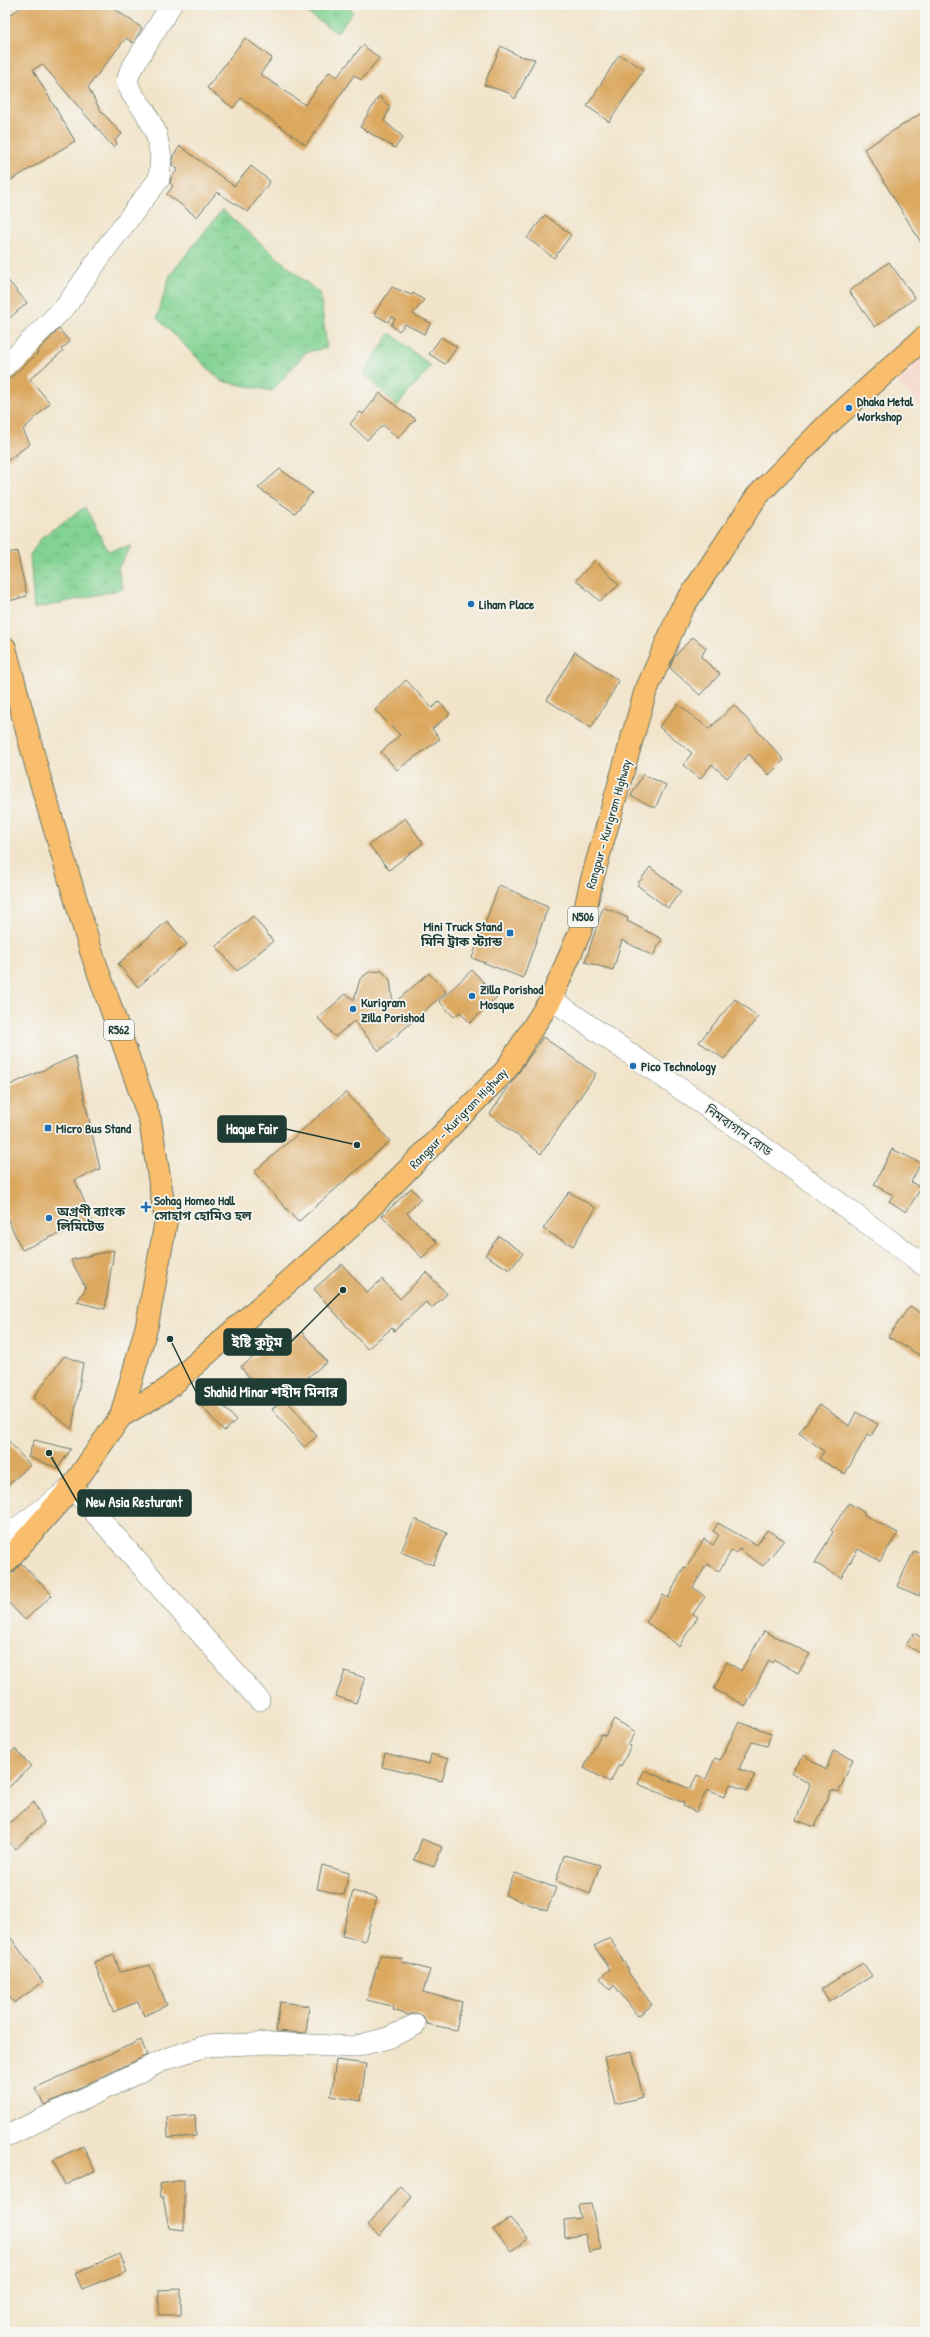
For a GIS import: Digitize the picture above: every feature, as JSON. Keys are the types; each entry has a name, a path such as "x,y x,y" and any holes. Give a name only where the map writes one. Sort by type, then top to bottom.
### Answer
{"main road":[{"name":"Rangpur - Kurigram Highway","path":"121,1416 166,1390 355,1223 505,1071 550,999 580,932 591,883 645,692 681,610 757,496 827,425 925,337"},
{"name":"R562","path":"5,648 39,776 91,951 150,1120 166,1222 147,1325 121,1416"},
{"path":"5,1563 72,1487 121,1416"}],"street":[{"path":"5,366 66,306 107,246 159,179 162,157 156,132 127,82 130,71 171,5"},
{"name":"নিমবাগান রোড","path":"550,999 747,1135 925,1266"},
{"path":"5,1537 72,1487 259,1700"},
{"path":"5,2137 168,2058 206,2046 271,2043 353,2048 388,2038 415,2025"}],"shaded area":[{"path":"925,355 925,412 897,380"}],"green space":[{"path":"306,5 347,5 353,12 337,33 302,9"},
{"path":"222,210 320,294 327,348 306,352 272,391 221,381 157,318 170,275"},
{"path":"390,333 431,366 397,406 364,373"},
{"path":"85,507 108,551 131,546 118,568 123,589 34,609 30,555 42,537"}],"building":[{"path":"25,5 109,5 142,28 133,43 126,38 88,87 100,110 122,134 115,140 117,144 113,147 42,64 33,70 75,141 5,184 5,18"},
{"path":"245,38 272,58 260,74 305,105 329,72 337,77 363,45 379,58 361,80 354,75 306,145 241,98 233,108 207,88"},
{"path":"501,46 519,56 535,59 515,99 509,93 484,85"},
{"path":"619,55 644,69 609,122 587,106"},
{"path":"379,96 390,107 384,121 403,137 395,148 360,127"},
{"path":"925,111 925,249 864,149"},
{"path":"180,146 234,186 251,166 270,181 248,212 217,192 197,217 167,194 173,186 170,183 171,178 178,169 172,165 173,156"},
{"path":"545,215 571,235 554,258 527,238"},
{"path":"889,262 915,298 875,327 849,291"},
{"path":"5,277 27,303 5,322"},
{"path":"392,287 411,295 413,293 424,300 413,314 431,323 424,334 405,324 399,331 391,325 395,319 391,317 388,322 374,314"},
{"path":"59,329 70,342 61,349 63,351 30,379 50,403 23,430 30,444 5,462 5,383 38,353 37,352"},
{"path":"441,337 457,347 445,364 429,354"},
{"path":"380,393 401,410 416,419 398,438 383,425 367,440 350,424 360,412 363,414"},
{"path":"280,469 312,493 295,513 258,488"},
{"path":"17,551 27,596 5,602 5,554"},
{"path":"595,560 619,585 600,601 576,580"},
{"path":"693,637 706,648 701,657 720,674 700,695 670,668 674,657"},
{"path":"575,652 619,681 591,728 547,700"},
{"path":"406,680 432,708 439,702 450,714 432,729 440,739 397,770 381,752 400,735 375,710"},
{"path":"678,704 709,729 734,705 784,760 769,775 749,754 727,778 712,764 700,779 683,765 692,753 659,727"},
{"path":"643,774 666,785 655,808 631,796"},
{"path":"405,818 423,843 389,870 369,845"},
{"path":"650,867 681,891 668,908 637,885"},
{"name":"Mini Truck Stand মিনি ট্রাক স্ট্যান্ড","path":"499,885 548,907 523,978 472,958"},
{"path":"603,907 628,918 627,921 662,939 653,956 622,940 613,970 585,962"},
{"path":"253,916 273,941 237,971 216,946"},
{"path":"167,921 187,944 138,987 118,964"},
{"name":"Zilla Porishod Mosque","path":"472,970 497,997 470,1023 460,1012 454,1017 439,1001"},
{"name":"Kurigram Zilla Porishod","path":"382,971 390,980 393,1004 429,973 446,992 379,1051 354,1021 335,1037 318,1018 346,994 354,1000 360,979 369,972"},
{"path":"735,999 758,1017 724,1059 699,1042"},
{"path":"543,1037 596,1074 541,1154 490,1114"},
{"name":"Micro Bus Stand","path":"75,1056 100,1169 75,1180 92,1219 22,1250 5,1213 5,1087"},
{"path":"346,1092 390,1141 298,1222 254,1172"},
{"path":"892,1149 921,1163 911,1182 921,1188 906,1212 889,1201 893,1195 874,1185"},
{"path":"411,1188 421,1199 407,1213 437,1242 422,1258 382,1216"},
{"path":"569,1192 596,1208 573,1246 543,1229"},
{"path":"499,1236 523,1253 510,1270 485,1255"},
{"path":"114,1250 105,1309 77,1302 86,1288 71,1260"},
{"path":"342,1264 367,1293 382,1279 400,1299 426,1272 447,1294 432,1308 426,1302 394,1331 392,1328 367,1349 314,1289"},
{"path":"910,1306 925,1316 925,1358 888,1337"},
{"path":"302,1332 327,1362 276,1402 259,1381 254,1384 241,1367 266,1347 272,1356"},
{"path":"64,1356 83,1363 72,1429 33,1398"},
{"path":"208,1389 236,1420 224,1431 196,1400"},
{"path":"285,1398 317,1436 304,1447 272,1409"},
{"path":"820,1404 849,1426 856,1412 878,1424 871,1436 868,1434 845,1474 819,1459 824,1451 799,1433"},
{"path":"5,1437 30,1465 5,1488"},
{"path":"34,1440 71,1449 58,1468 28,1457"},
{"path":"849,1503 865,1513 864,1515 898,1533 880,1561 858,1549 841,1578 815,1563 833,1532 831,1530"},
{"path":"415,1519 447,1533 433,1565 401,1552"},
{"path":"718,1523 757,1545 767,1530 784,1540 763,1566 739,1549 736,1553 732,1550 719,1571 707,1564 693,1587 705,1597 693,1614 698,1617 679,1646 646,1622 663,1595 668,1598 684,1567 686,1568 704,1539 713,1545 719,1535 713,1531"},
{"path":"914,1551 925,1556 925,1584 919,1596 897,1586"},
{"path":"21,1563 52,1595 25,1620 5,1599 5,1575 14,1572"},
{"path":"764,1631 810,1654 798,1673 775,1660 773,1663 769,1660 746,1706 714,1689 727,1662 741,1671"},
{"path":"914,1633 925,1640 925,1656 906,1645"},
{"path":"345,1671 365,1678 356,1703 336,1696"},
{"path":"614,1719 636,1732 628,1745 631,1746 621,1766 619,1765 610,1782 584,1768 601,1734 605,1736"},
{"path":"739,1722 771,1733 767,1746 752,1742 739,1769 755,1775 747,1791 730,1784 724,1797 707,1790 696,1812 683,1806 684,1803 638,1784 644,1770 690,1789 697,1775 706,1779 715,1758 720,1760"},
{"path":"15,1749 31,1766 5,1791 5,1758"},
{"path":"833,1751 853,1759 839,1792 831,1790 815,1827 796,1820 810,1785 791,1772 804,1755 826,1770"},
{"path":"385,1753 429,1764 431,1754 448,1759 442,1781 382,1767"},
{"path":"34,1802 44,1823 15,1849 5,1837 5,1827"},
{"path":"422,1839 442,1847 434,1867 414,1860"},
{"path":"564,1855 600,1865 590,1894 556,1881"},
{"path":"322,1865 349,1873 344,1895 317,1889"},
{"path":"515,1873 556,1888 547,1911 505,1895"},
{"path":"353,1891 377,1898 365,1941 342,1936"},
{"path":"5,1930 43,1982 14,2003 5,1991"},
{"path":"610,1938 629,1971 628,1972 652,2005 638,2016 614,1985 610,1990 600,1978 610,1969 594,1946"},
{"path":"114,1955 120,1972 150,1965 167,2005 144,2016 138,2002 113,2012 94,1962"},
{"path":"380,1955 403,1959 402,1962 430,1970 423,1992 462,2002 456,2030 427,2024 422,2015 416,2013 408,2015 393,2010 394,2007 367,2000"},
{"path":"863,1963 872,1976 829,2002 821,1989"},
{"path":"280,2002 309,2006 306,2033 276,2031"},
{"path":"141,2040 147,2055 44,2105 35,2088"},
{"path":"632,2051 643,2097 615,2104 604,2057"},
{"path":"336,2060 366,2064 361,2101 331,2096"},
{"path":"195,2115 196,2136 168,2138 167,2117"},
{"path":"83,2146 95,2171 65,2185 53,2160"},
{"path":"184,2180 184,2230 169,2228 163,2197 160,2197 159,2184"},
{"path":"400,2186 412,2197 379,2236 367,2226"},
{"path":"591,2204 601,2249 589,2252 585,2234 565,2238 564,2220 581,2218 578,2205"},
{"path":"510,2218 528,2239 511,2251 493,2230"},
{"path":"120,2254 127,2271 82,2289 75,2273"},
{"path":"181,2289 181,2315 159,2315 159,2290"}],"place":[{"name":"Dhaka Metal Workshop","path":"849,408"},
{"name":"Liham Place","path":"471,604"},
{"name":"Mini Truck Stand মিনি ট্রাক স্ট্যান্ড","path":"510,933"},
{"name":"Zilla Porishod Mosque","path":"472,996"},
{"name":"Kurigram Zilla Porishod","path":"353,1009"},
{"name":"Pico Technology","path":"633,1066"},
{"name":"Micro Bus Stand","path":"48,1128"},
{"name":"Haque Fair","path":"357,1145"},
{"name":"Sohag Homeo Hall সোহাগ হোমিও হল","path":"146,1207"},
{"name":"অগ্রণী ব্যাংক লিমিটেড","path":"49,1218"},
{"name":"ইষ্টি কুটুম","path":"343,1290"},
{"name":"Shahid Minar শহীদ মিনার","path":"170,1339"},
{"name":"New Asia Resturant","path":"49,1453"}]}
